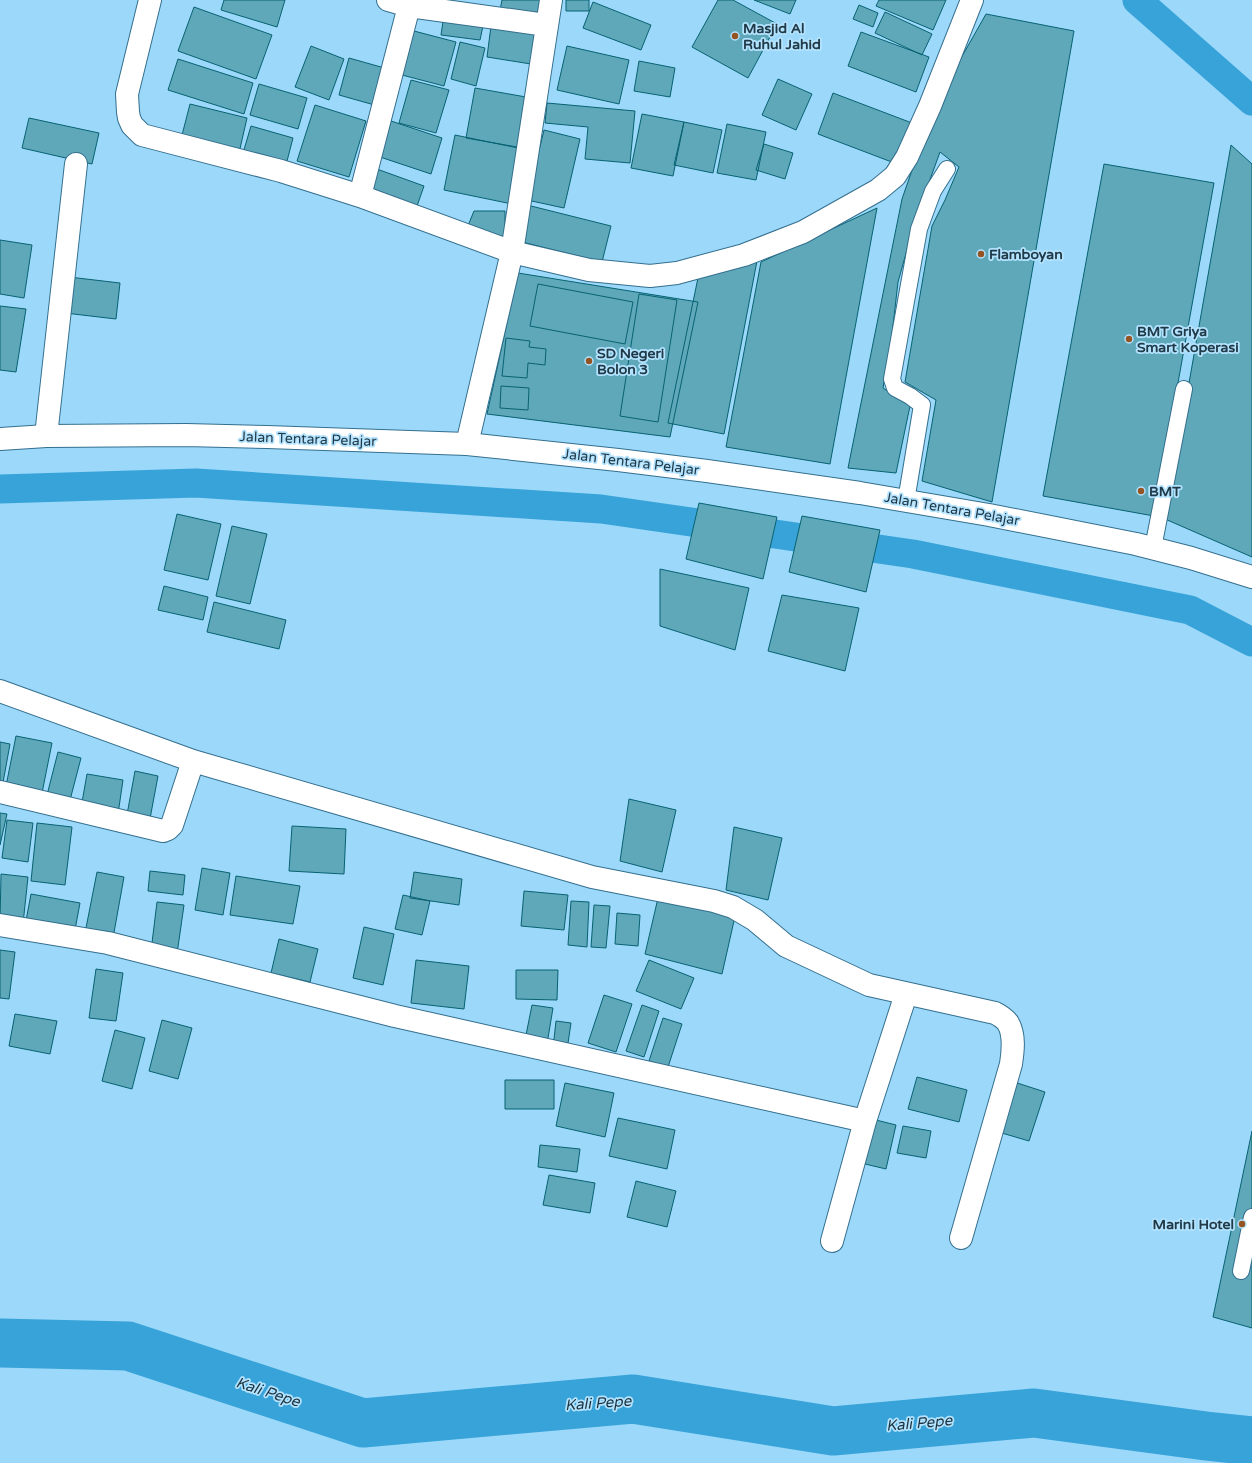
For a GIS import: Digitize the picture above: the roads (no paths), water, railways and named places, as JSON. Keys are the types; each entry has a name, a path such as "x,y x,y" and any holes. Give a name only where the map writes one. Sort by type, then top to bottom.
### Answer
{"street":[{"path":"150,0 128,94 128,112 132,125 142,134 281,171 360,196 512,252 589,270 650,276 677,273 744,255 803,232 878,190 894,176 907,157 930,106 972,0"},
{"path":"388,0 409,6 431,5 546,26"},
{"path":"467,444 512,252 551,0"},
{"path":"360,196 409,6"},
{"path":"46,436 76,164"},
{"name":"Jalan Tentara Pelajar","path":"0,439 46,436 186,436 267,437 467,444 707,471 989,515 1153,548 1252,577"},
{"path":"0,691 193,761 592,877 714,900 733,907 755,920 786,946 869,985 995,1013 1007,1022 1012,1034 1014,1048 1011,1064 961,1238"},
{"path":"0,792 162,831 168,829 172,825 193,761"},
{"path":"0,925 108,943 394,1016 865,1121"},
{"path":"832,1241 865,1121 906,994"}],"lane":[{"path":"906,501 922,405 910,396 895,388 892,379 919,229 932,191 947,169"},
{"path":"1153,548 1184,389"},
{"path":"1241,1271 1252,1217"}],"waterway":[{"path":"1137,0 1252,101"},
{"path":"0,489 196,483 601,509 913,554 1190,610 1252,642"},
{"name":"Kali Pepe","path":"0,1343 128,1346 363,1423 633,1399 833,1431 1034,1413 1252,1441"}],"place":[{"name":"Masjid Al Ruhul Jahid","path":"735,36"},
{"name":"Flamboyan","path":"981,254"},
{"name":"BMT Griya Smart Koperasi","path":"1129,339"},
{"name":"SD Negeri Bolon 3","path":"589,361"},
{"name":"BMT","path":"1141,491"},
{"name":"Marini Hotel","path":"1242,1224"}]}
